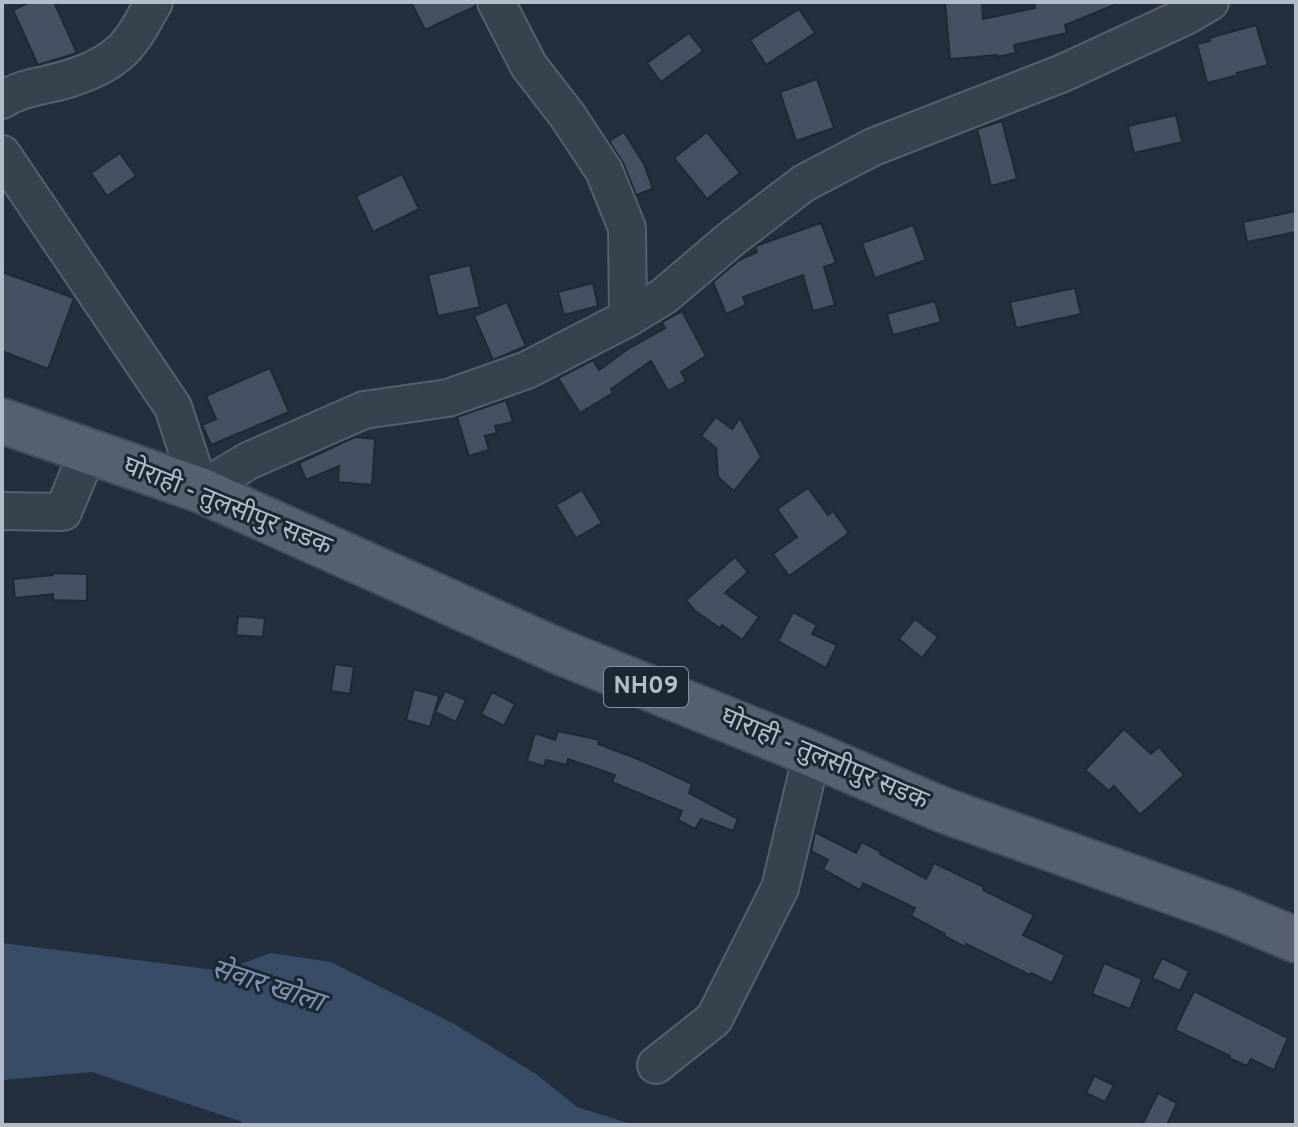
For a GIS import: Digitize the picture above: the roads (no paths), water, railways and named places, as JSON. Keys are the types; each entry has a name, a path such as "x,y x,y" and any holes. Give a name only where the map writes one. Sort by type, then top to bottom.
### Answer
{"main road":[{"name":"घोराही - तुलसीपुर सडक","path":"2,421 200,490 558,651 943,810 1229,912 1296,940"}],"street":[{"path":"2,100 32,87 69,79 119,54 154,2"},
{"path":"496,2 529,66 567,115 604,171 627,228 628,318"},
{"path":"2,154 173,407 200,490 248,461 364,410 448,398 527,370 664,296 804,183 873,147 1063,73 1210,2"},
{"path":"2,511 63,512 88,452"},
{"path":"656,1065 714,1019 780,888 812,754"}],"water":[{"name":"सेवार खोला","path":"2,943 223,971 270,953 331,962 454,1024 536,1074 577,1107 634,1125 245,1125 92,1072 2,1080"}]}
